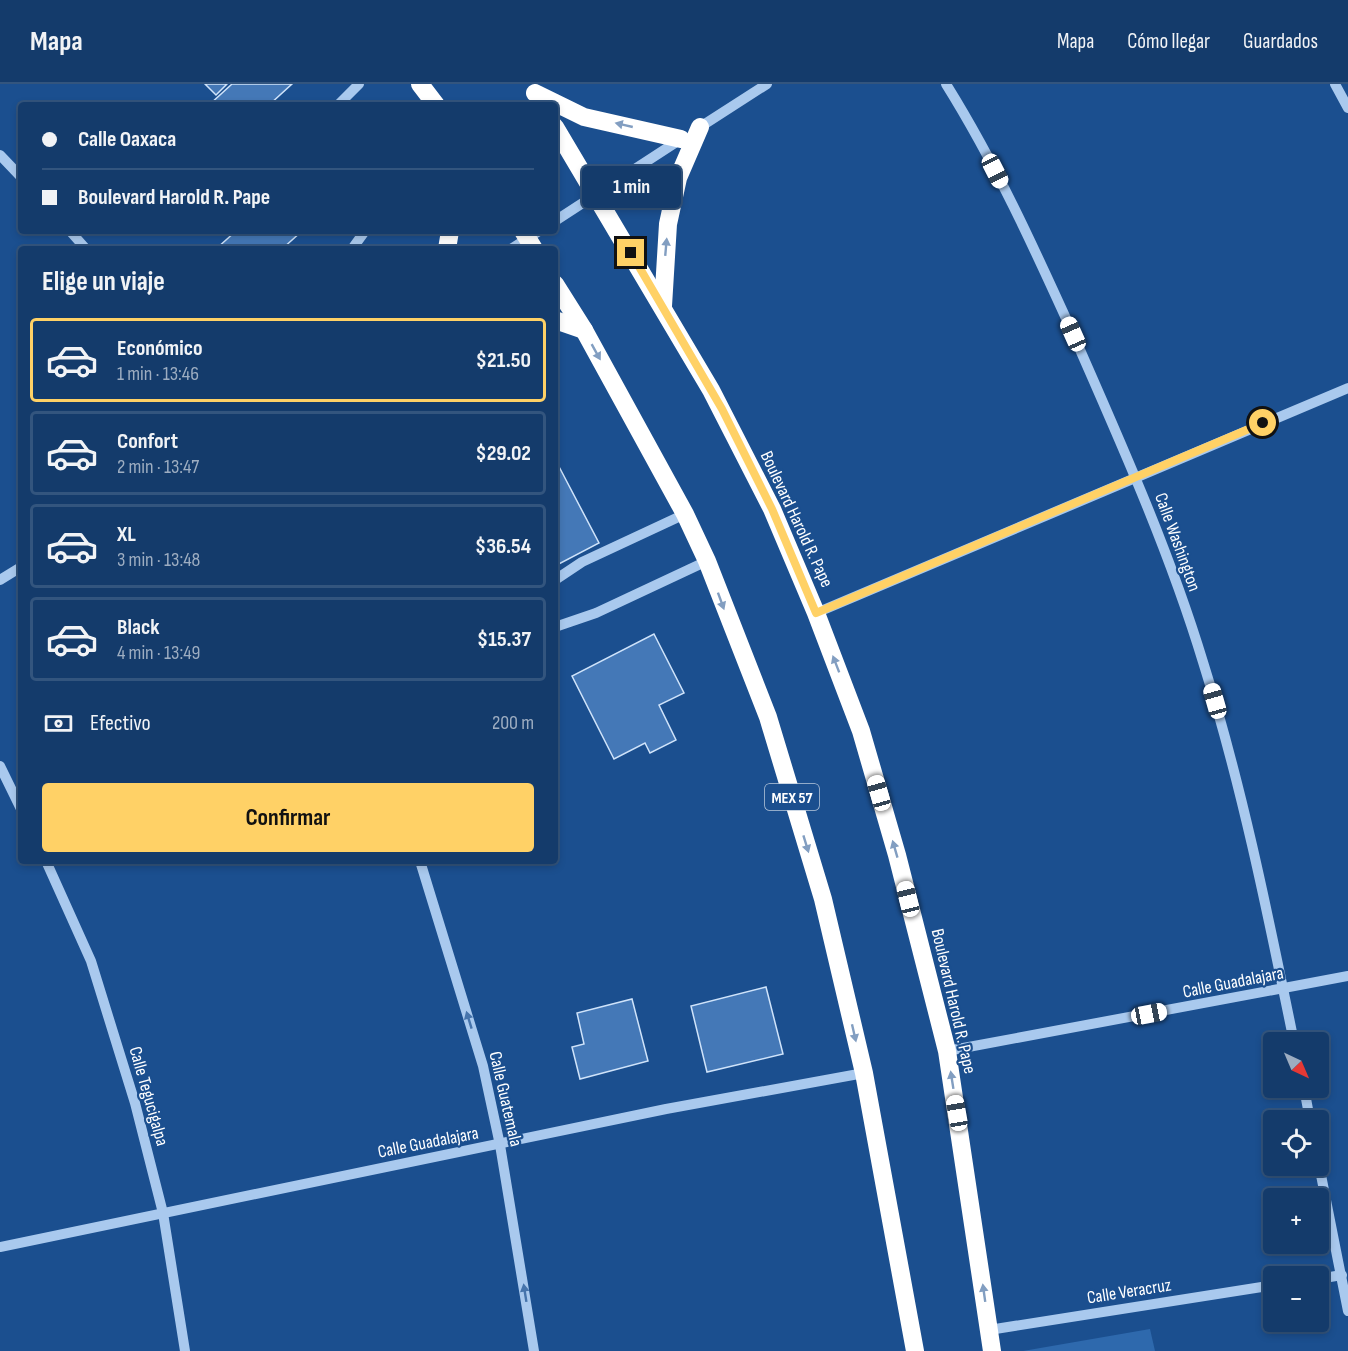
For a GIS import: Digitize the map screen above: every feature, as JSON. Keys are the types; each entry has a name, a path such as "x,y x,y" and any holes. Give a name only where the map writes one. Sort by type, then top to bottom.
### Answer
{"highway":[{"path":"420,84 434,102"},
{"path":"534,94 551,102"},
{"path":"558,105 584,117 681,139"},
{"path":"663,306 668,224 678,178 700,127"},
{"name":"Boulevard Harold R. Pape","path":"558,132 711,390 772,509 816,613 861,731 897,855 947,1051 971,1194 992,1351"},
{"name":"MEX 57","path":"558,289 584,330 685,514 707,561 768,717 823,899 864,1073 915,1351"},
{"path":"558,321 584,330"}],"street":[{"path":"341,102 359,84"},
{"path":"558,219 767,84"},
{"name":"Calle Washington","path":"946,84 974,129 1037,253 1136,476 1203,659 1224,732 1292,1032"},
{"path":"1335,84 1348,108"},
{"path":"0,155 18,174"},
{"path":"73,234 83,246"},
{"path":"516,246 531,237"},
{"path":"816,613 1348,388"},
{"path":"558,578 582,562 685,514"},
{"path":"558,626 596,613 707,561"},
{"path":"0,580 18,569"},
{"path":"0,766 18,803"},
{"name":"Calle Tegucigalpa","path":"47,864 91,961 135,1103 163,1213 184,1351"},
{"name":"Calle Guatemala","path":"421,864 483,1066 500,1145 534,1351"},
{"name":"Calle Guadalajara","path":"947,1051 1348,976"},
{"name":"Calle Guadalajara","path":"0,1247 666,1109 864,1073"},
{"path":"1321,1176 1348,1311"},
{"path":"1329,1277 1342,1275"},
{"name":"Calle Veracruz","path":"989,1330 1263,1287"}],"shaded area":[{"path":"1150,1329 1155,1351 1023,1351"}],"building":[{"path":"205,84 227,84 216,95"},
{"path":"232,84 292,84 272,102 212,102"},
{"path":"233,234 299,234 285,246 219,246"},
{"path":"558,465 599,543 558,564"},
{"path":"654,634 684,693 659,705 676,740 650,753 645,743 614,759 572,676"},
{"path":"766,987 783,1054 707,1072 691,1006"},
{"path":"632,999 648,1061 580,1079 572,1047 584,1044 577,1013"}],"route":[{"path":"631,253 722,409 772,509 816,613 1263,423"}]}
